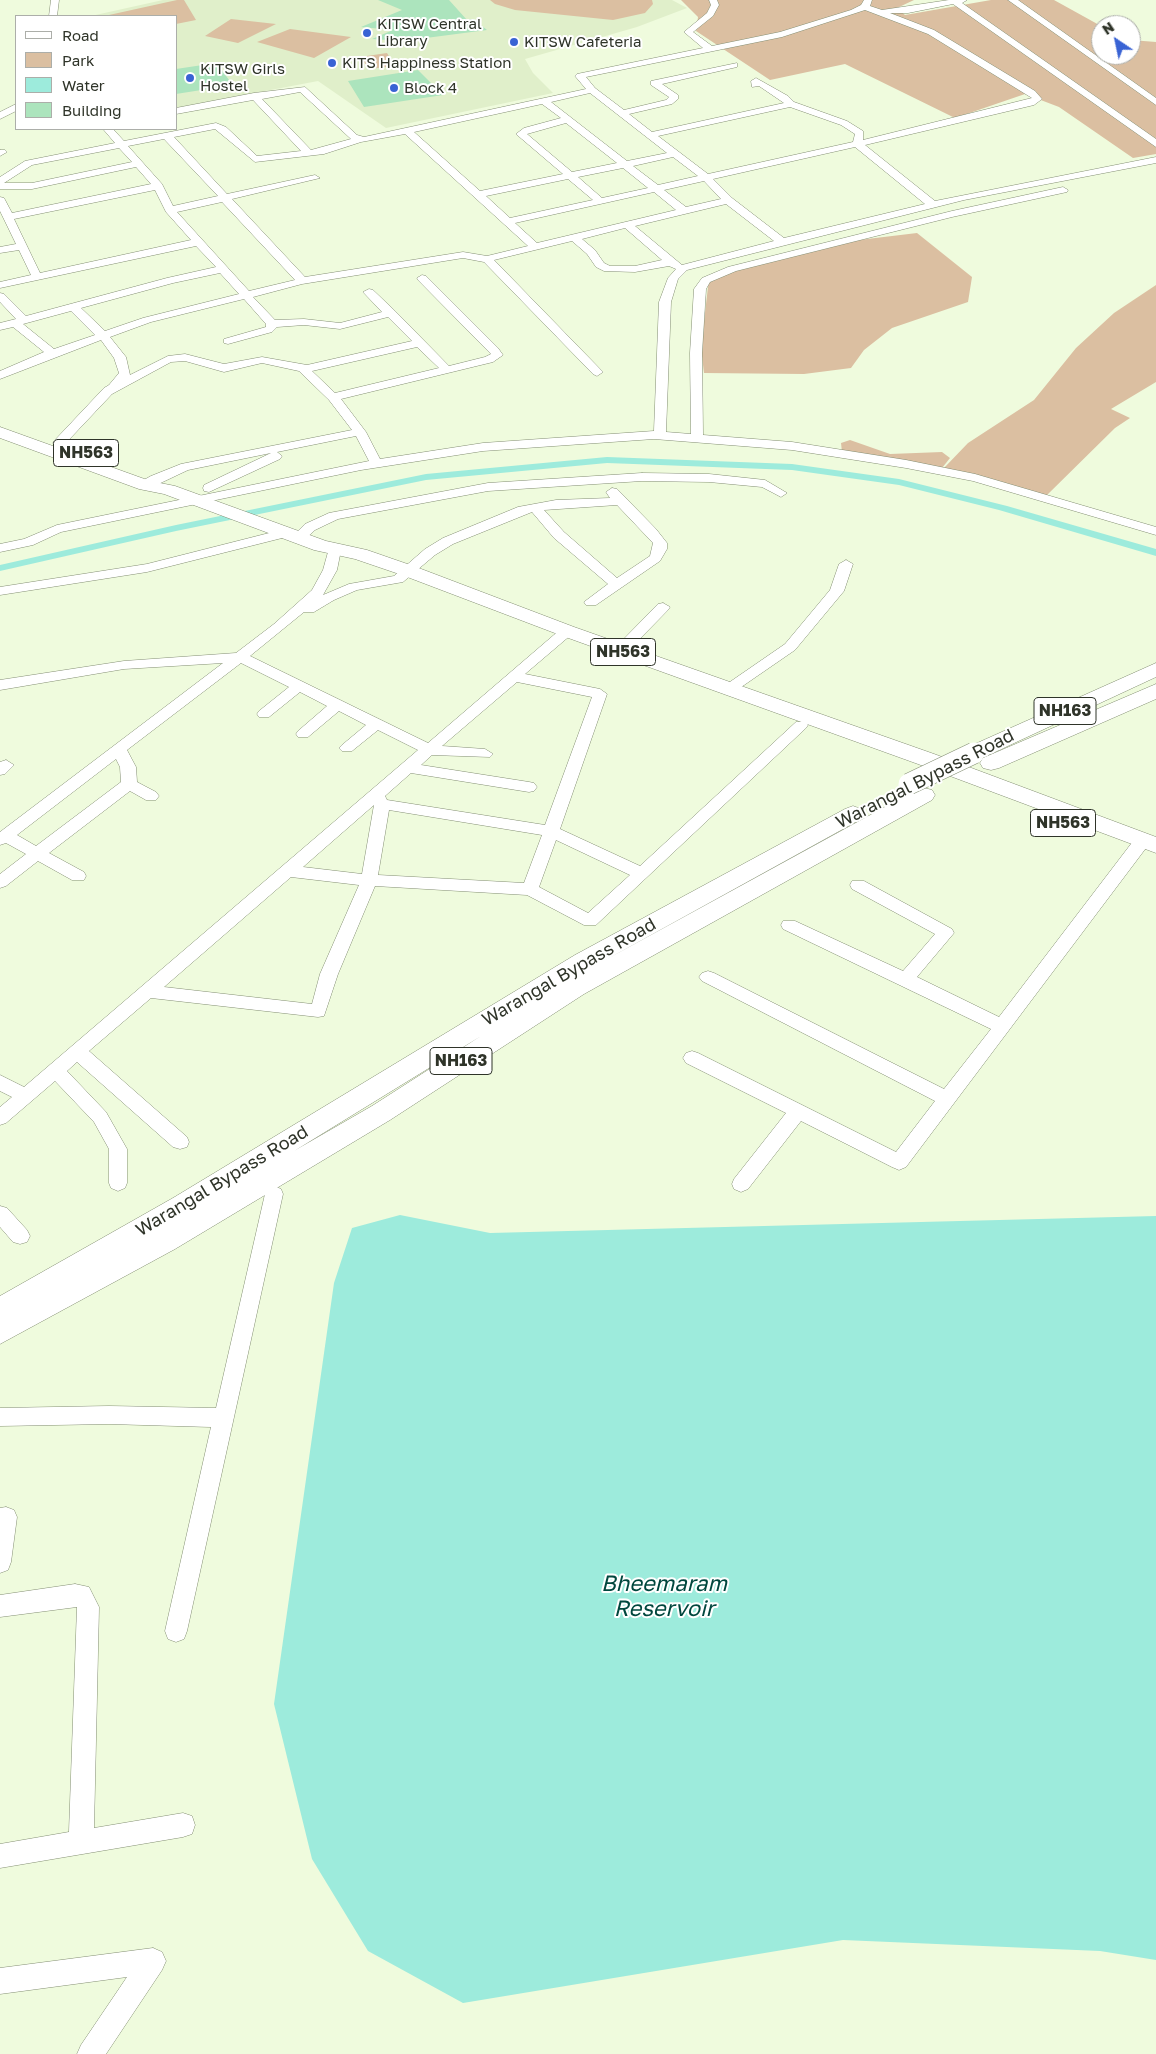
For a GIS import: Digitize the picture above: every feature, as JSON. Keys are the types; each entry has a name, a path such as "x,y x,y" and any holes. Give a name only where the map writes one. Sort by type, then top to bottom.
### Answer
{"highway":[{"name":"NH563","path":"0,422 59,443 192,499 285,532 327,550 404,575 563,634 908,768 1148,847"},
{"name":"NH563","path":"0,432 156,485"},
{"name":"NH563","path":"563,634 620,650 730,689 1148,847"},
{"name":"Warangal Bypass Road","path":"0,1310 183,1206 584,961 916,789 977,760 1156,668"},
{"name":"Warangal Bypass Road","path":"977,760 1156,691"},
{"name":"Warangal Bypass Road","path":"0,1331 164,1241 381,1113 575,988 916,789"}],"street":[{"path":"53,15 55,0"},
{"path":"709,48 688,32 710,14 715,5 713,0"},
{"path":"1012,0 1156,102"},
{"path":"875,10 908,10 959,1 1156,144"},
{"path":"507,222 706,177 961,121 1037,99 1032,93 937,35 875,10 866,4 782,34 580,76 592,90 706,177 728,200 782,242"},
{"path":"622,113 669,102 675,97 654,83 734,65"},
{"path":"756,85 756,81 785,98 791,104 844,123 860,133 857,144"},
{"path":"178,111 291,89 305,90 354,138 359,140"},
{"path":"0,181 29,163 219,126 255,159 336,148 359,140 592,90"},
{"path":"254,96 309,153"},
{"path":"543,100 684,211"},
{"path":"651,135 791,104"},
{"path":"0,116 15,108"},
{"path":"566,120 527,130 521,134 600,201"},
{"path":"109,130 158,186 170,210 224,269 244,295 272,324 304,322 340,326 391,314"},
{"path":"407,130 535,247"},
{"path":"166,135 225,196 302,281"},
{"path":"857,144 933,205"},
{"path":"477,195 676,154"},
{"path":"660,436 665,302 673,278 683,268 700,262 933,205 1156,160"},
{"path":"0,186 32,186 138,164"},
{"path":"697,438 696,352 700,289 706,280 732,269 952,214 1156,170"},
{"path":"170,210 225,196 315,178"},
{"path":"4,214 158,186"},
{"path":"0,200 4,214 37,277"},
{"path":"0,375 52,353 104,337 146,320 302,281 463,255 487,259 728,200"},
{"path":"628,225 670,262 683,268"},
{"path":"574,238 591,252 600,265 608,269 635,270 670,262"},
{"path":"0,285 198,242"},
{"path":"0,250 22,246"},
{"path":"487,259 597,372"},
{"path":"0,327 224,269"},
{"path":"333,397 445,368 489,360 497,353 422,278"},
{"path":"369,292 445,368"},
{"path":"0,296 19,322 52,353"},
{"path":"59,443 122,378 125,367 120,357 104,337 73,307"},
{"path":"228,341 271,329 272,324"},
{"path":"115,386 158,363 178,357 193,358 218,367 262,360 307,369 418,343"},
{"path":"307,369 305,371 333,397 360,432 376,463"},
{"path":"156,485 185,467 360,432"},
{"path":"0,548 28,542 57,529 192,499 376,463 483,447 608,437 660,436 792,446 914,466 975,478 1156,531"},
{"path":"192,499 299,444"},
{"path":"0,591 147,568 310,527 334,516 511,485 601,479 709,478 765,484 781,493"},
{"path":"591,602 655,558 660,549 660,543 652,532 619,501 601,479"},
{"path":"511,485 559,535 618,585"},
{"path":"279,627 329,597 354,588 404,575 430,552 448,541 533,508 556,504 619,501"},
{"path":"78,876 3,838 279,627 318,592 330,570 327,550"},
{"path":"730,689 795,641 837,591 846,564"},
{"path":"620,650 663,607"},
{"path":"0,1118 288,871 380,800 409,768 516,677 563,634"},
{"path":"0,685 124,665 240,657 430,750 485,754"},
{"path":"516,677 600,694 530,889"},
{"path":"264,714 298,687"},
{"path":"303,734 337,706"},
{"path":"347,748 376,724"},
{"path":"288,871 369,880 530,889 590,921 801,725"},
{"path":"120,749 128,767 129,784"},
{"path":"409,768 529,787"},
{"path":"129,784 151,796"},
{"path":"0,882 129,784"},
{"path":"380,800 550,831 641,873"},
{"path":"147,991 318,1012 329,974 369,880 380,800"},
{"path":"692,1058 899,1162 1001,1026 1148,847"},
{"path":"858,885 946,933 905,980"},
{"path":"790,925 1001,1026"},
{"path":"708,977 947,1099"},
{"path":"77,1051 180,1142"},
{"path":"55,1070 100,1117 118,1148 118,1183"},
{"path":"0,1082 25,1096"},
{"path":"741,1184 798,1111"},
{"path":"176,1631 274,1194"},
{"path":"0,1214 20,1236"},
{"path":"0,1417 110,1415 223,1418"},
{"path":"0,1518 6,1517 0,1562"},
{"path":"0,1606 75,1594 81,1595 86,1600 88,1607 81,1842"},
{"path":"0,1856 183,1825"},
{"path":"0,1980 153,1961 90,2054"}],"shaded area":[{"path":"163,0 672,0 687,8 637,27 525,59 533,73 553,93 386,128 318,81 178,108 178,15 96,15"}],"green space":[{"path":"184,0 196,20 178,24 178,15 109,15"},
{"path":"490,0 652,0 653,4 645,13 613,20 515,10 495,4"},
{"path":"681,0 914,0 897,8 905,15 991,0 1054,0 1091,20 1091,65 1141,65 1141,41 1156,42 1156,154 1133,158 1059,107 1025,94 955,118 845,64 770,80 696,31 698,17"},
{"path":"231,19 276,24 238,43 205,36"},
{"path":"290,29 351,37 314,58 257,42"},
{"path":"387,53 395,66 369,69 360,57"},
{"path":"917,233 972,277 968,302 892,328 864,350 851,368 804,374 704,373 701,348 709,278 834,243"},
{"path":"1156,285 1156,382 1111,409 1130,418 1115,428 1045,497 944,468 968,443 1034,400 1076,348 1114,313"},
{"path":"850,440 890,454 942,452 950,458 942,468 842,452 841,443"}],"water":[{"name":"Bheemaram Reservoir","path":"400,1215 490,1233 1156,1216 1156,1960 1100,1951 843,1940 463,2003 368,1951 312,1859 274,1704 334,1283 352,1228"}],"building":[{"path":"378,0 449,0 467,20 473,19 487,30 403,41 372,39 393,30 361,27 402,10"},
{"path":"216,63 233,85 178,94 178,69"},
{"name":"Block 4","path":"418,70 443,95 364,107 348,81"}],"waterway":[{"path":"0,568 176,528 426,477 607,460 792,467 899,482 1003,508 1156,553"}],"place":[{"name":"KITSW Central Library","path":"367,33"},
{"name":"KITSW Cafeteria","path":"514,42"},
{"name":"KITS Happiness Station","path":"332,63"},
{"name":"KITSW Girls Hostel","path":"190,78"},
{"name":"Block 4","path":"394,88"}]}
